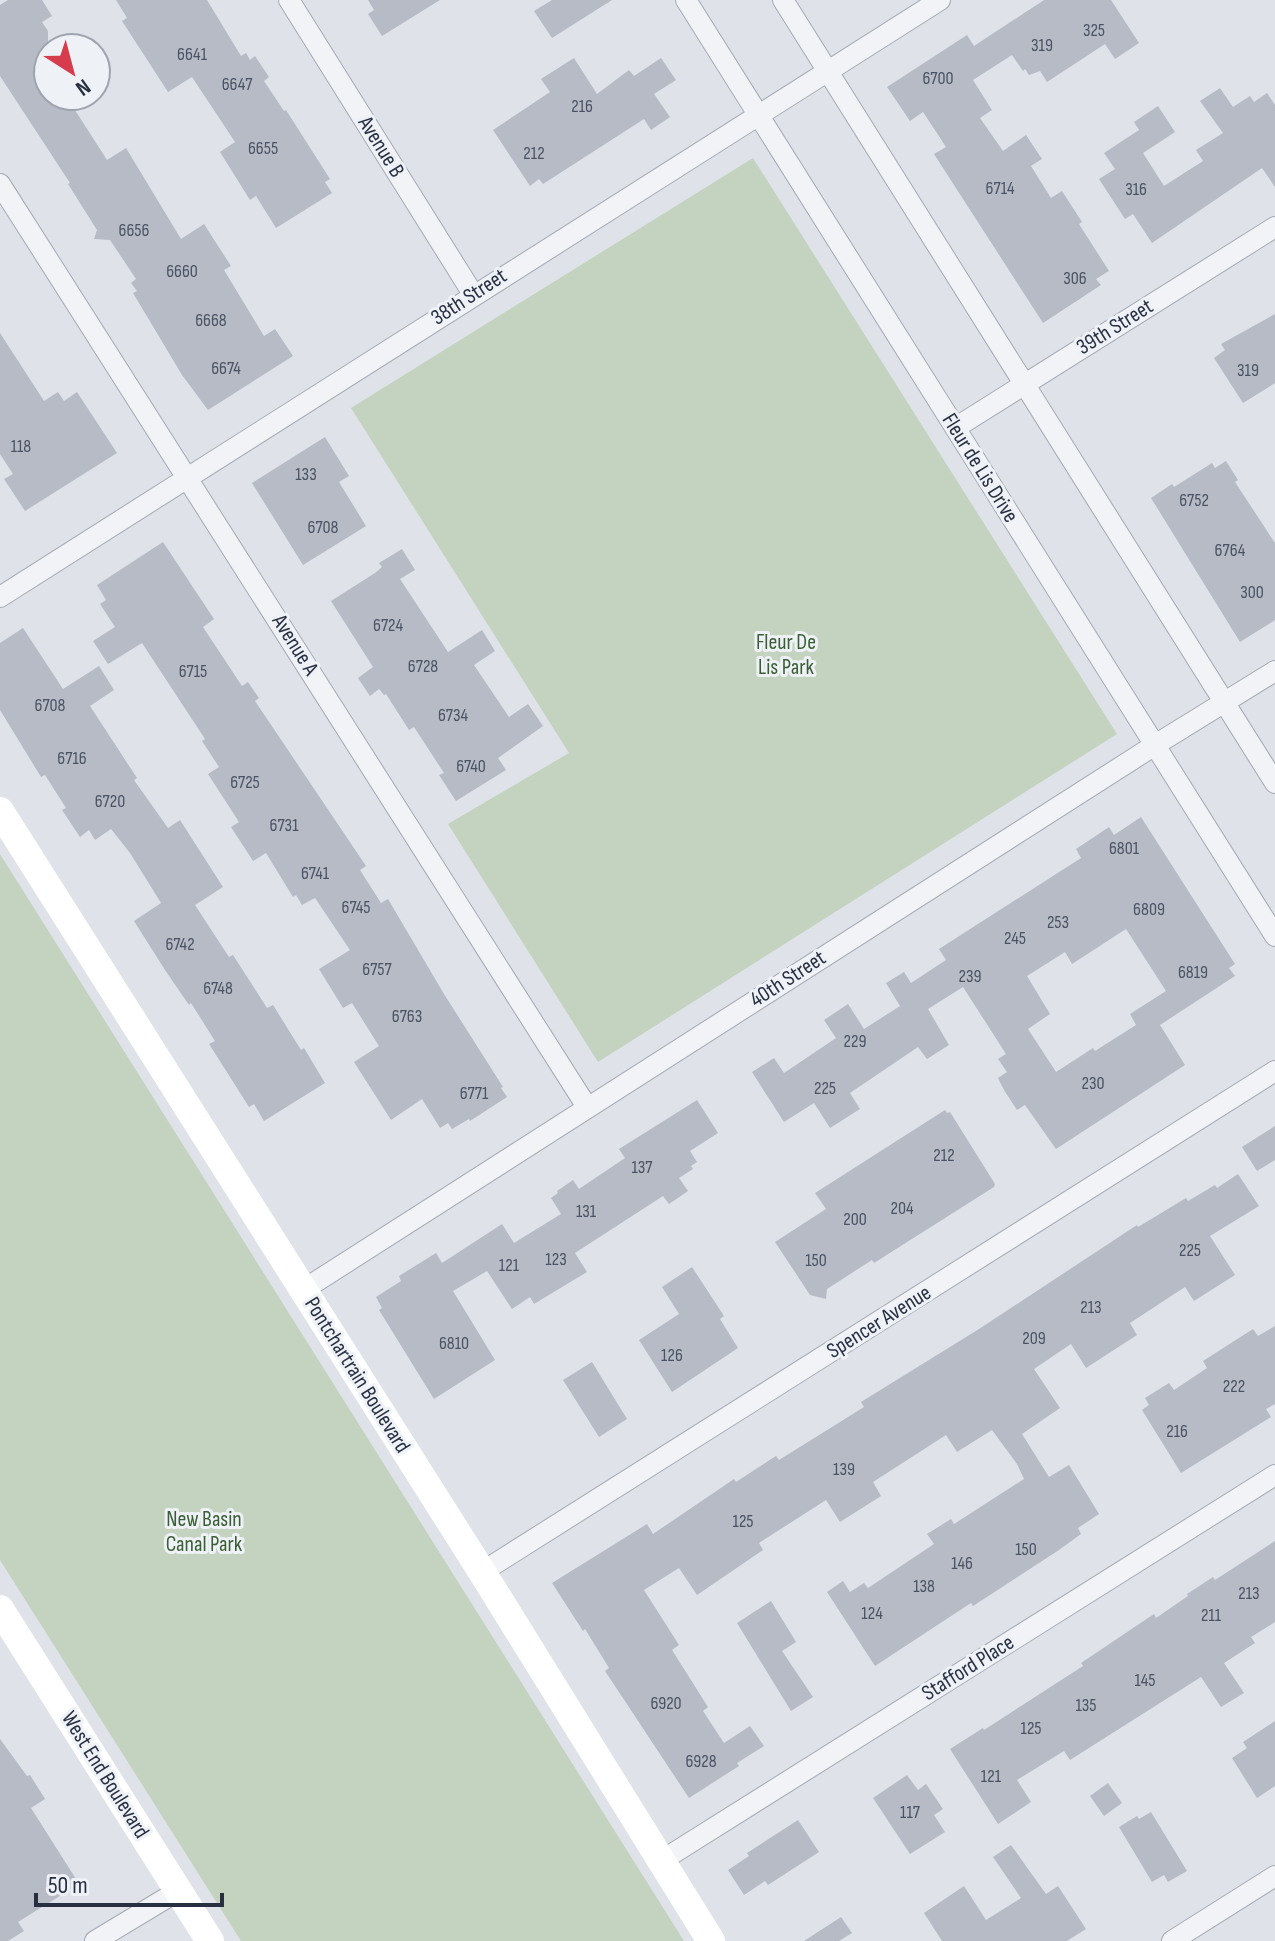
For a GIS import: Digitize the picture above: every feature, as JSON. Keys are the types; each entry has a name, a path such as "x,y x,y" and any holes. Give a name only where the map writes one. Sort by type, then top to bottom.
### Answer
{"main road":[{"name":"Pontchartrain Boulevard","path":"0,811 482,1572 711,1941"},
{"name":"West End Boulevard","path":"0,1609 210,1941"}],"street":[{"name":"Avenue B","path":"289,0 473,294"},
{"name":"Fleur de Lis Drive","path":"686,0 1275,936"},
{"path":"783,0 1275,783"},
{"name":"38th Street","path":"0,597 940,0"},
{"name":"Avenue A","path":"0,184 587,1107"},
{"name":"39th Street","path":"955,428 1275,227"},
{"name":"40th Street","path":"303,1290 1275,671"},
{"name":"Spencer Avenue","path":"482,1572 1275,1071"},
{"name":"Stafford Place","path":"661,1861 1275,1475"},
{"path":"1172,1941 1275,1876"},
{"path":"95,1941 178,1891"}],"green space":[{"name":"Fleur De Lis Park","path":"753,158 1117,734 598,1062 448,824 569,753 351,408"},
{"name":"New Basin Canal Park","path":"0,854 684,1941 241,1941 0,1560"}],"building":[{"path":"8,0 42,0 52,16 42,22 48,32 32,32 32,112 76,112 107,160 126,148 181,239 204,224 231,266 224,270 264,336 275,329 293,356 208,410 182,375 133,293 137,291 131,283 136,279 110,240 94,239 97,230 70,183 0,76 0,5"},
{"path":"116,0 207,0 241,56 246,53 250,60 255,56 269,77 264,81 330,179 325,182 332,193 276,228 256,196 250,200 220,152 235,142 192,77 168,92 122,21 127,18"},
{"path":"368,0 440,0 382,36 368,14 374,10"},
{"path":"552,0 612,0 552,38 534,11"},
{"path":"1044,0 1111,0 1139,43 1115,59 1105,44 1047,82 1040,71 1029,75 1025,69 1023,71 1012,55 973,80 992,110 980,118 1003,151 1026,135 1042,159 1031,166 1051,198 1062,191 1109,271 1096,279 1101,285 1043,323 934,154 946,147 923,112 910,121 887,87 967,35 974,46"},
{"path":"574,58 597,94 629,70 634,76 661,58 676,80 654,94 670,117 651,130 644,119 543,184 539,179 530,186 493,130 550,92 541,79"},
{"path":"1220,88 1233,107 1250,96 1254,102 1267,93 1275,105 1275,187 1262,168 1152,243 1133,214 1125,219 1099,179 1115,169 1104,153 1139,130 1134,122 1158,106 1175,132 1143,153 1164,186 1203,161 1196,150 1223,133 1200,101"},
{"path":"1275,314 1275,383 1243,403 1214,358 1225,350 1221,344"},
{"path":"0,333 44,401 58,392 64,401 77,392 117,453 25,511 4,479 13,474 0,454"},
{"path":"325,437 349,476 339,482 366,526 303,565 252,483"},
{"path":"1226,461 1238,480 1235,482 1275,543 1275,620 1240,642 1151,498 1212,463 1215,468"},
{"path":"163,542 214,619 203,627 242,686 248,682 259,698 255,701 366,866 360,870 381,903 388,899 503,1087 507,1097 470,1121 452,1129 448,1123 440,1128 422,1099 391,1120 354,1062 379,1046 352,1003 343,1008 319,969 350,950 315,898 302,905 296,895 293,897 266,853 253,861 231,827 239,822 208,774 219,767 202,741 205,739 142,643 108,664 93,641 115,627 100,604 106,600 97,585"},
{"path":"402,549 415,570 400,579 448,652 482,630 495,651 474,665 509,717 528,704 543,726 498,758 506,770 456,801 439,775 444,773 414,727 409,730 386,694 379,689 370,696 358,678 373,667 331,601 375,573 382,567 379,563"},
{"path":"23,628 63,689 99,666 114,690 90,706 137,778 134,780 168,828 180,820 223,887 195,905 229,957 233,955 267,1008 273,1005 325,1083 264,1121 254,1104 249,1107 209,1044 215,1041 134,921 161,903 130,853 111,829 95,840 89,830 80,837 62,810 66,808 45,775 41,777 0,710 0,643"},
{"path":"1141,817 1235,964 1229,968 1235,976 1160,1025 1185,1065 1056,1149 1025,1105 1017,1110 1004,1090 998,1078 1007,1072 998,1059 1006,1054 963,987 928,1009 949,1045 927,1059 918,1047 850,1093 860,1109 830,1128 814,1103 784,1122 752,1072 774,1058 784,1073 836,1038 824,1020 848,1004 864,1029 900,1006 886,983 904,972 911,983 946,960 939,949 1081,858 1076,849 1109,827 1114,835","holes":["1126,929 1166,991 1130,1014 1136,1025 1056,1072 1028,1029 1050,1014 1027,976 1065,952 1072,964"]},
{"path":"697,1100 718,1133 690,1151 697,1162 691,1166 693,1169 679,1178 688,1191 669,1204 663,1196 575,1253 587,1272 534,1304 530,1297 512,1309 487,1271 453,1291 495,1360 434,1399 379,1310 382,1308 376,1297 401,1281 399,1276 436,1253 442,1263 502,1224 514,1243 561,1214 551,1198 557,1191 573,1180 579,1189 625,1158 619,1149"},
{"path":"945,1110 950,1112 994,1187 827,1289 826,1299 810,1295 775,1242 826,1209 815,1193"},
{"path":"1275,1126 1275,1160 1257,1171 1242,1147"},
{"path":"1238,1174 1259,1206 1210,1236 1235,1275 1194,1301 1185,1287 1130,1323 1137,1335 1086,1368 1071,1344 1034,1369 1060,1408 1022,1434 1049,1477 1069,1465 1099,1514 1078,1528 1081,1534 1059,1550 875,1666 827,1592 843,1581 850,1592 864,1583 868,1588 934,1544 927,1534 951,1519 954,1524 1024,1479 992,1430 957,1452 946,1435 873,1482 881,1496 840,1522 826,1500 759,1543 763,1550 697,1595 679,1568 644,1590 679,1645 672,1650 708,1707 703,1711 724,1743 750,1726 764,1746 689,1798 605,1671 609,1668 585,1629 583,1631 552,1583 647,1524 653,1534 734,1479 736,1482 776,1456 779,1460 864,1407 861,1402 1137,1225 1186,1198 1188,1201 1215,1185 1217,1188"},
{"path":"692,1267 724,1316 720,1319 738,1348 672,1392 639,1340 679,1314 662,1287"},
{"path":"1275,1326 1275,1404 1266,1409 1271,1417 1181,1473 1142,1410 1149,1405 1145,1398 1169,1383 1174,1390 1207,1368 1203,1361 1253,1329 1258,1336"},
{"path":"592,1362 627,1419 599,1437 563,1380"},
{"path":"1275,1541 1275,1622 1251,1637 1255,1643 1224,1663 1244,1693 1221,1707 1201,1677 1070,1760 1064,1751 1017,1780 1031,1802 998,1824 950,1749 1083,1666 1081,1663 1154,1614 1156,1618 1213,1577 1215,1580"},
{"path":"771,1601 796,1642 782,1651 813,1697 791,1711 737,1623"},
{"path":"1275,1721 1275,1786 1257,1798 1232,1758 1247,1748 1243,1742"},
{"path":"0,1739 45,1799 31,1808 76,1879 76,1886 18,1922 24,1931 8,1941 0,1941"},
{"path":"907,1775 918,1790 926,1784 943,1809 934,1815 945,1832 910,1854 873,1798"},
{"path":"1108,1783 1122,1803 1104,1816 1090,1796"},
{"path":"1151,1812 1187,1871 1168,1882 1164,1875 1152,1882 1119,1827"},
{"path":"798,1820 819,1852 768,1885 765,1881 744,1895 728,1870 749,1856 747,1853"},
{"path":"1011,1845 1046,1894 1058,1886 1086,1929 1067,1941 942,1941 924,1913 964,1886 986,1920 1021,1898 993,1857"},
{"path":"841,1917 852,1933 839,1941 804,1941"}]}
